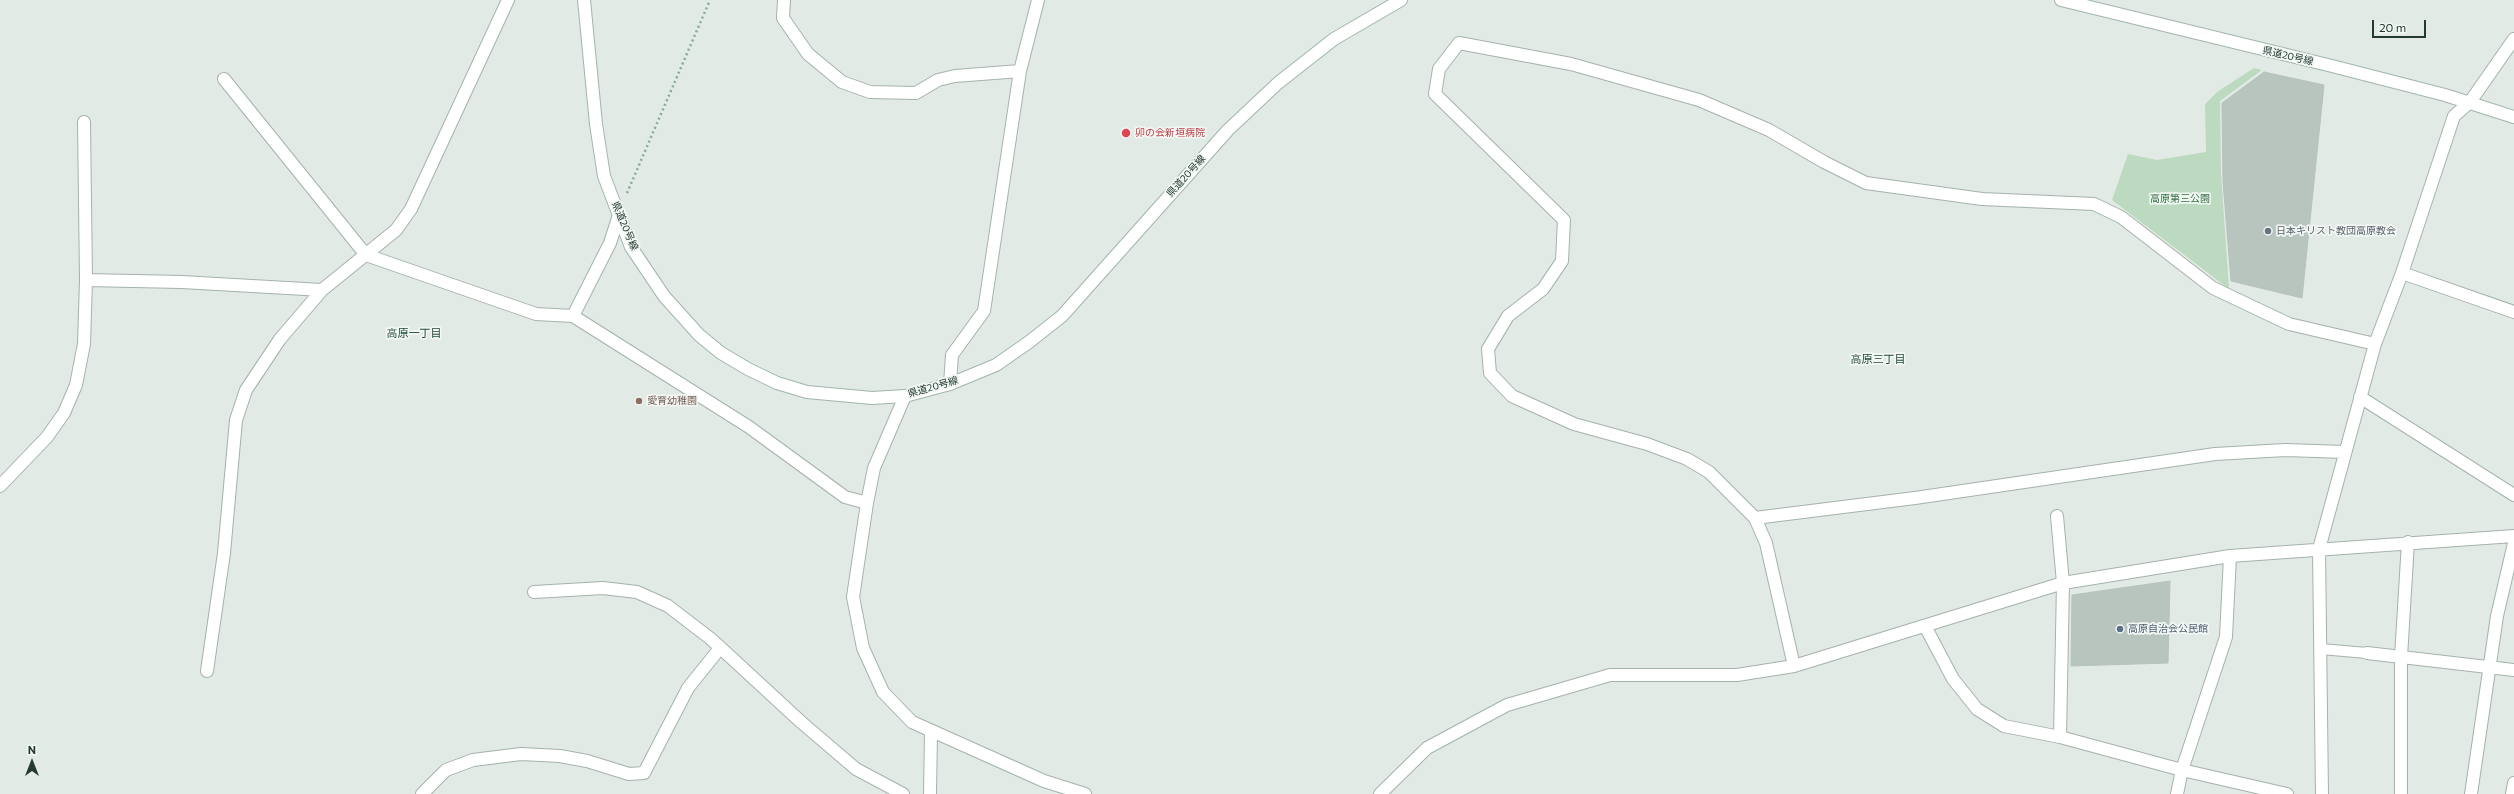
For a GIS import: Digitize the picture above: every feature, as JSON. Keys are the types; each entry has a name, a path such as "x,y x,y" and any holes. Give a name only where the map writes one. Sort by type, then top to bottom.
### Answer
{"street":[{"path":"207,671 224,553 236,420 246,390 280,339 322,290 396,230 411,209 508,0"},
{"name":"県道20号線","path":"584,0 596,124 604,176 631,247 664,296 699,335 721,353 748,369 777,383 807,392 872,398 905,396 950,384 996,365 1062,316 1228,130 1278,83 1334,39 1401,0"},
{"path":"784,0 783,18 808,54 842,82 870,92 916,94 938,80 955,76 1020,71"},
{"path":"950,384 952,355 984,311 1020,71 1038,0"},
{"name":"県道20号線","path":"2061,0 2332,66 2470,102 2514,117"},
{"path":"2322,794 2319,549 2375,344 2402,273 2454,116 2470,102 2514,39"},
{"path":"1794,666 1766,543 1754,518 1709,472 1687,459 1647,444 1574,424 1512,396 1490,373 1488,349 1508,316 1542,289 1562,261 1564,220 1435,94 1438,69 1459,43 1571,64 1699,100 1769,130 1824,162 1866,183 1982,199 2094,204 2121,217 2213,288 2289,324 2375,344"},
{"path":"224,79 366,255 536,314 573,316 749,427 845,497 867,503"},
{"path":"0,486 47,437 64,413 76,385 84,344 86,280 84,122"},
{"path":"573,316 610,243 619,215"},
{"path":"2402,273 2514,312"},
{"path":"86,280 182,282 322,290"},
{"path":"905,396 874,468 867,503 853,597 863,648 883,692 912,722 931,732 1044,781 1085,794"},
{"path":"2360,397 2514,495"},
{"path":"1754,518 1915,498 2215,454 2286,450 2345,452"},
{"path":"2056,516 2063,583 2060,736"},
{"path":"1380,794 1428,748 1507,704 1610,675 1737,675 1794,666 2063,583 2230,556 2408,542 2514,536"},
{"path":"2401,794 2401,657 2408,542"},
{"path":"2471,794 2485,708 2489,666 2497,616 2514,543"},
{"path":"2177,794 2182,770 2226,637 2230,556"},
{"path":"534,592 603,588 637,592 668,606 720,648 856,769 903,794"},
{"path":"1925,626 1952,679 1977,709 2004,726 2060,736 2182,770 2287,794"},
{"path":"422,794 446,770 473,760 521,754 560,756 587,761 629,774 644,773 688,688 720,648"},
{"path":"2367,653 2514,670"},
{"path":"930,794 931,732"},
{"path":"2512,794 2514,783"}],"lane":[{"path":"2321,649 2367,653"}],"path":[{"path":"619,215 710,0"}],"green space":[{"name":"高原第三公園","path":"2254,68 2262,70 2220,101 2221,173 2229,289 2112,200 2128,154 2157,160 2206,152 2205,104 2217,92"}],"building":[{"name":"日本キリスト教団高原教会","path":"2264,72 2324,85 2302,298 2231,281 2223,182 2222,103"},
{"name":"高原自治会公民館","path":"2170,581 2168,663 2071,666 2072,595"}],"place":[{"name":"卯の会新垣病院","path":"1126,133"},
{"name":"日本キリスト教団高原教会","path":"2268,231"},
{"name":"愛育幼稚園","path":"639,401"},
{"name":"高原自治会公民館","path":"2120,629"}],"district":[{"name":"高原一丁目","path":"414,333"},
{"name":"高原三丁目","path":"1878,359"}]}
